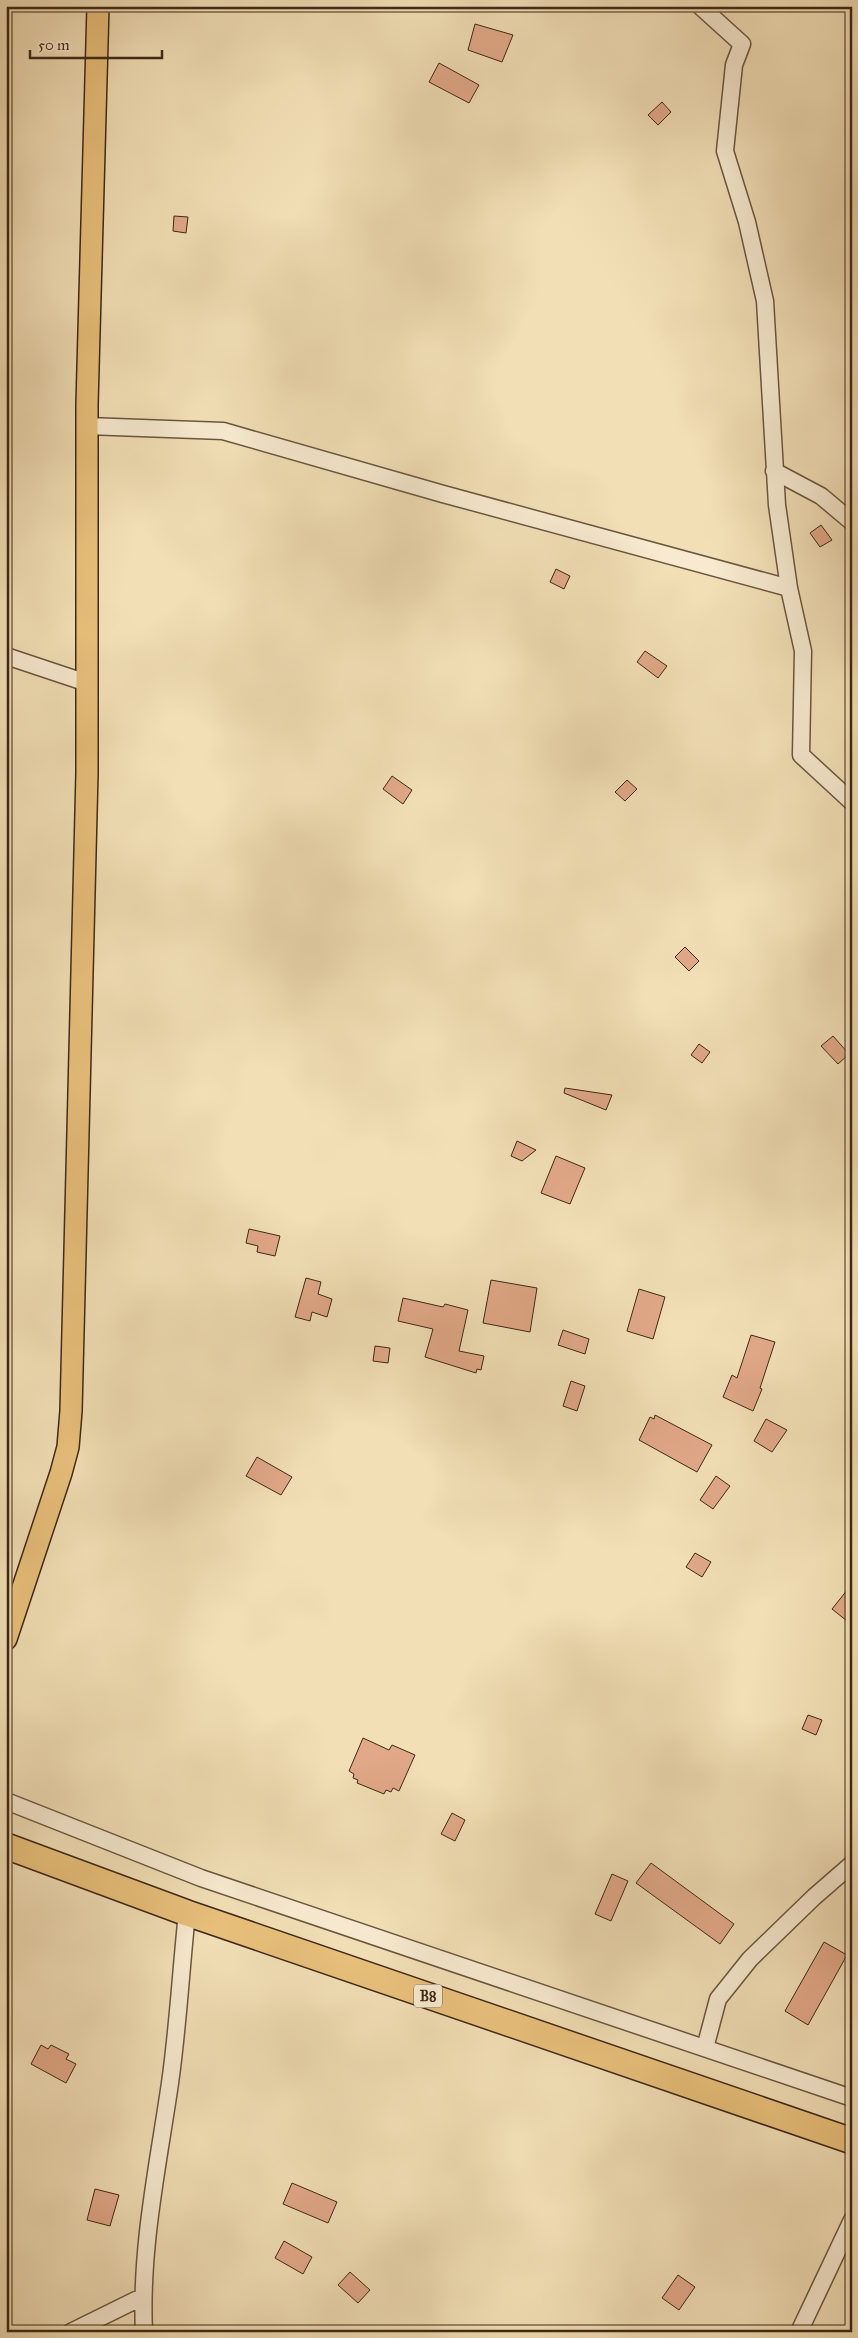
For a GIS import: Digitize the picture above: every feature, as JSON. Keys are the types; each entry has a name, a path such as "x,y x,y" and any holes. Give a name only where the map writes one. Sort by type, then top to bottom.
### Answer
{"highway":[{"name":"B8","path":"6,1846 187,1913 852,2141"}],"main road":[{"path":"6,1640 68,1447 87,773 87,426 98,6"}],"street":[{"path":"700,6 742,44 734,65 725,151 747,222 765,301 774,471 789,588 804,651 801,755 852,802"},
{"path":"87,426 223,431 443,494 789,588"},
{"path":"774,471 821,496 852,522"},
{"path":"6,656 87,683"},
{"path":"6,1801 201,1878 852,2098"},
{"path":"705,2048 718,1999 750,1959 814,1897 852,1864"},
{"path":"144,2332 142,2297 149,2218 170,2081 187,1913"},
{"path":"798,2332 852,2220"},
{"path":"71,2332 142,2297"}],"building":[{"path":"475,24 513,35 502,62 468,50"},
{"path":"439,63 479,85 469,103 429,82"},
{"path":"662,102 671,112 658,125 648,115"},
{"path":"174,216 188,217 186,233 173,231"},
{"path":"821,525 832,540 820,547 810,533"},
{"path":"556,569 570,576 564,589 550,582"},
{"path":"645,651 667,666 658,678 637,662"},
{"path":"392,776 412,790 403,804 383,789"},
{"path":"627,780 637,789 625,801 615,792"},
{"path":"685,947 699,961 689,971 675,957"},
{"path":"833,1036 849,1054 838,1064 821,1046"},
{"path":"699,1044 710,1052 702,1063 691,1055"},
{"path":"565,1088 612,1095 606,1110 564,1093"},
{"path":"517,1141 536,1150 522,1161 511,1156"},
{"path":"556,1156 585,1168 570,1204 541,1193"},
{"path":"249,1229 280,1236 275,1256 257,1252 258,1246 246,1243"},
{"path":"306,1278 321,1282 318,1294 332,1299 327,1317 312,1312 310,1321 295,1317"},
{"path":"491,1280 537,1288 530,1332 483,1323"},
{"path":"639,1289 665,1297 653,1339 627,1331"},
{"path":"403,1298 443,1307 445,1304 468,1310 459,1351 484,1356 481,1370 477,1369 476,1373 425,1357 433,1329 398,1321"},
{"path":"563,1330 589,1339 585,1354 558,1345"},
{"path":"751,1335 775,1342 760,1388 762,1389 753,1411 723,1397 732,1375 737,1378"},
{"path":"375,1346 390,1348 388,1363 373,1361"},
{"path":"571,1381 585,1386 577,1411 563,1406"},
{"path":"655,1415 712,1445 697,1472 639,1440 650,1417 654,1419"},
{"path":"766,1419 787,1430 772,1452 754,1441"},
{"path":"257,1457 292,1477 281,1495 246,1476"},
{"path":"716,1476 730,1486 713,1509 700,1500"},
{"path":"695,1553 711,1562 702,1577 686,1567"},
{"path":"852,1584 852,1625 832,1609"},
{"path":"808,1715 822,1720 816,1735 802,1729"},
{"path":"363,1738 389,1750 392,1745 415,1755 399,1791 393,1788 391,1792 386,1790 384,1794 357,1783 358,1780 353,1778 354,1774 349,1771"},
{"path":"452,1813 465,1820 455,1841 441,1834"},
{"path":"651,1863 734,1924 720,1944 636,1883"},
{"path":"612,1874 628,1881 611,1921 595,1914"},
{"path":"824,1942 847,1955 808,2025 785,2011"},
{"path":"41,2045 48,2049 51,2045 69,2054 66,2059 76,2064 66,2083 31,2064"},
{"path":"292,2183 337,2202 328,2223 283,2204"},
{"path":"95,2189 119,2195 110,2226 87,2220"},
{"path":"284,2241 312,2257 303,2274 275,2258"},
{"path":"350,2272 370,2290 358,2303 338,2285"},
{"path":"678,2275 695,2287 679,2310 662,2298"}]}
